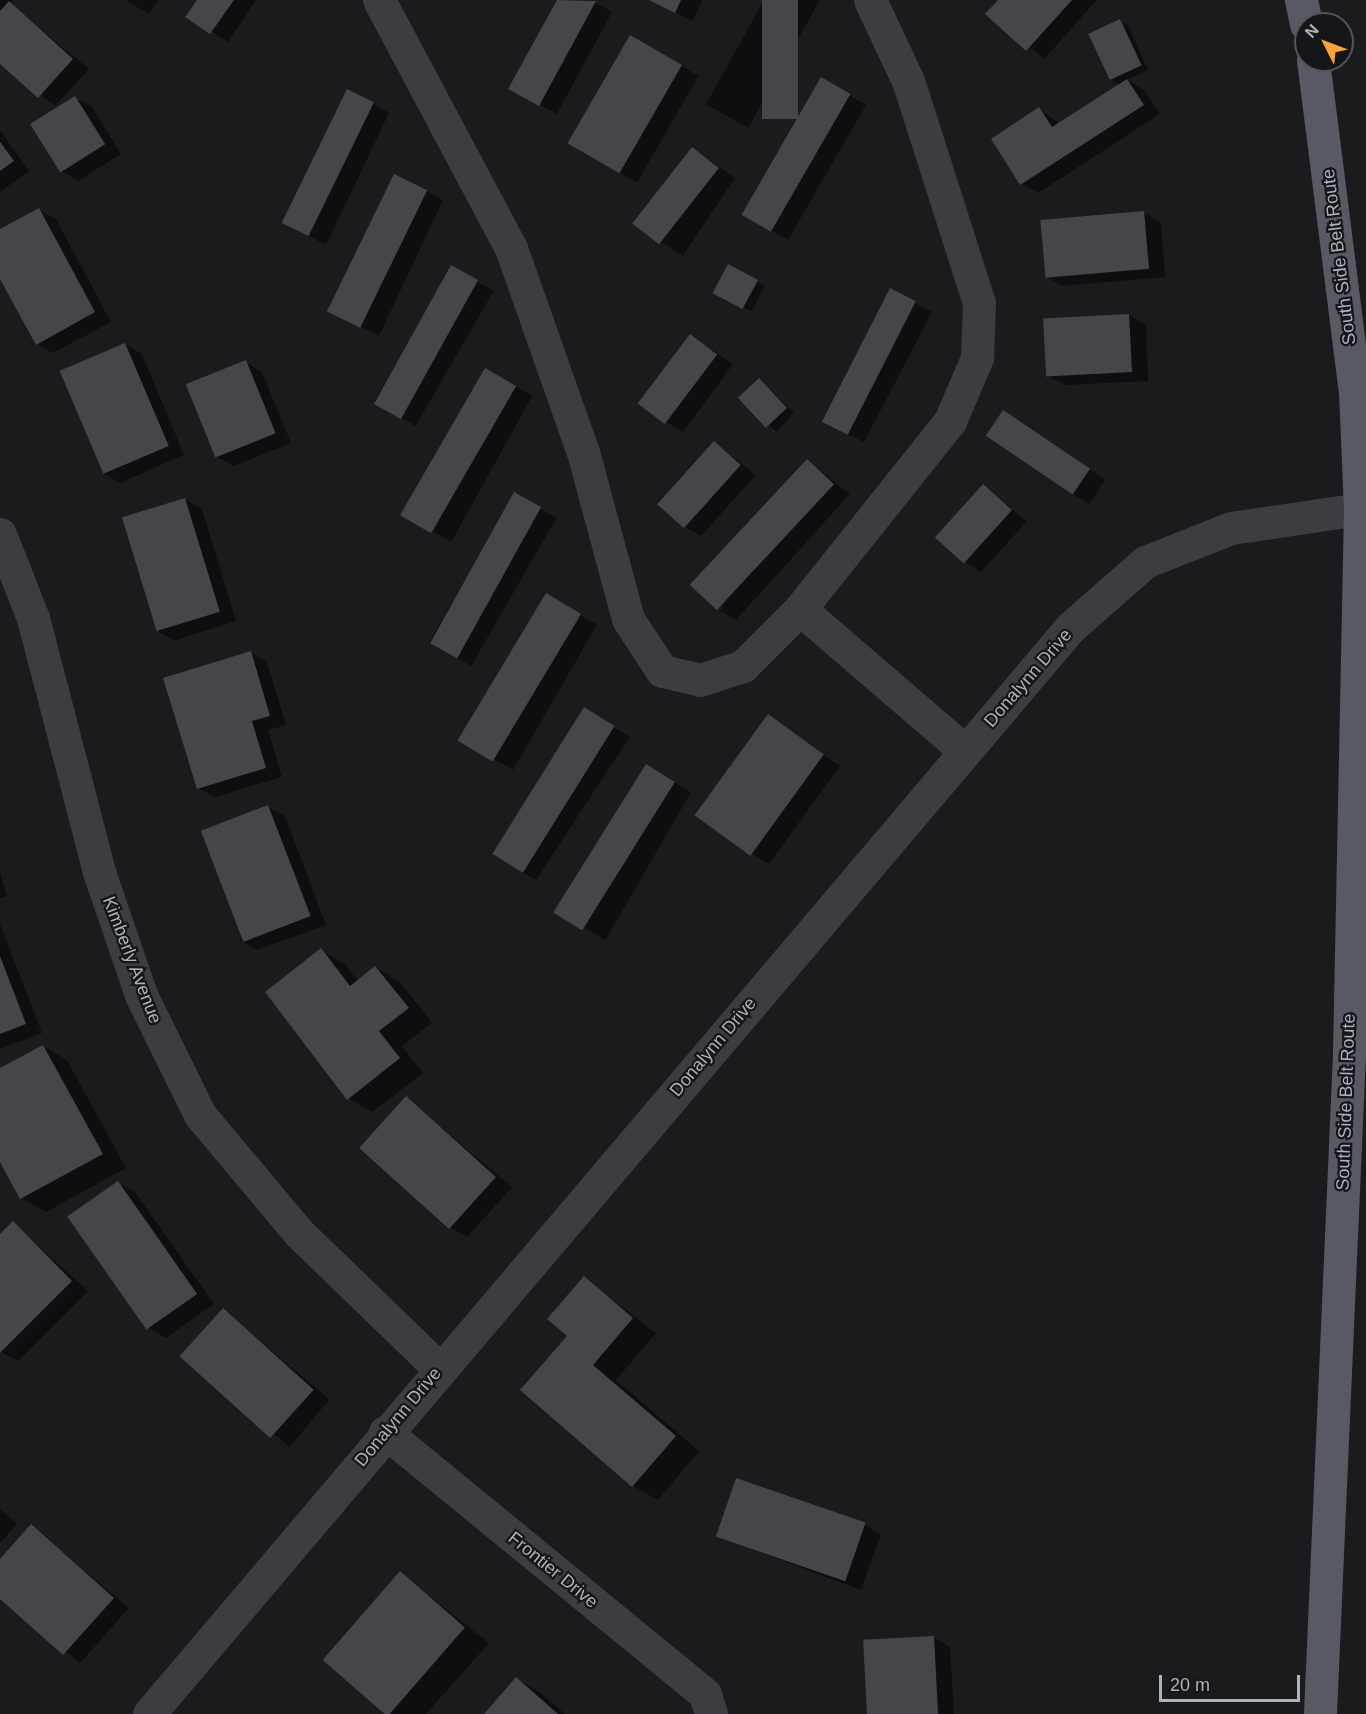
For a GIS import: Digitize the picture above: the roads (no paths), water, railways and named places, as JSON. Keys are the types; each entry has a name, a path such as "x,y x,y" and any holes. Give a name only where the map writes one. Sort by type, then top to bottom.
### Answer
{"main road":[{"name":"South Side Belt Route","path":"1315,72 1360,390 1360,509 1349,1054 1320,1714"}],"street":[{"path":"379,0 511,248 583,452 628,619 662,671 700,681 743,666 800,609 950,421 977,358 979,303 908,81 870,0"},
{"name":"Donalynn Drive","path":"149,1714 384,1432 1071,627 1145,562 1232,528 1360,509"},
{"name":"Kimberly Avenue","path":"0,534 33,618 106,895 141,995 200,1115 300,1234 439,1368"},
{"path":"800,609 965,751"},
{"name":"Frontier Drive","path":"384,1432 705,1694 711,1714"}]}
